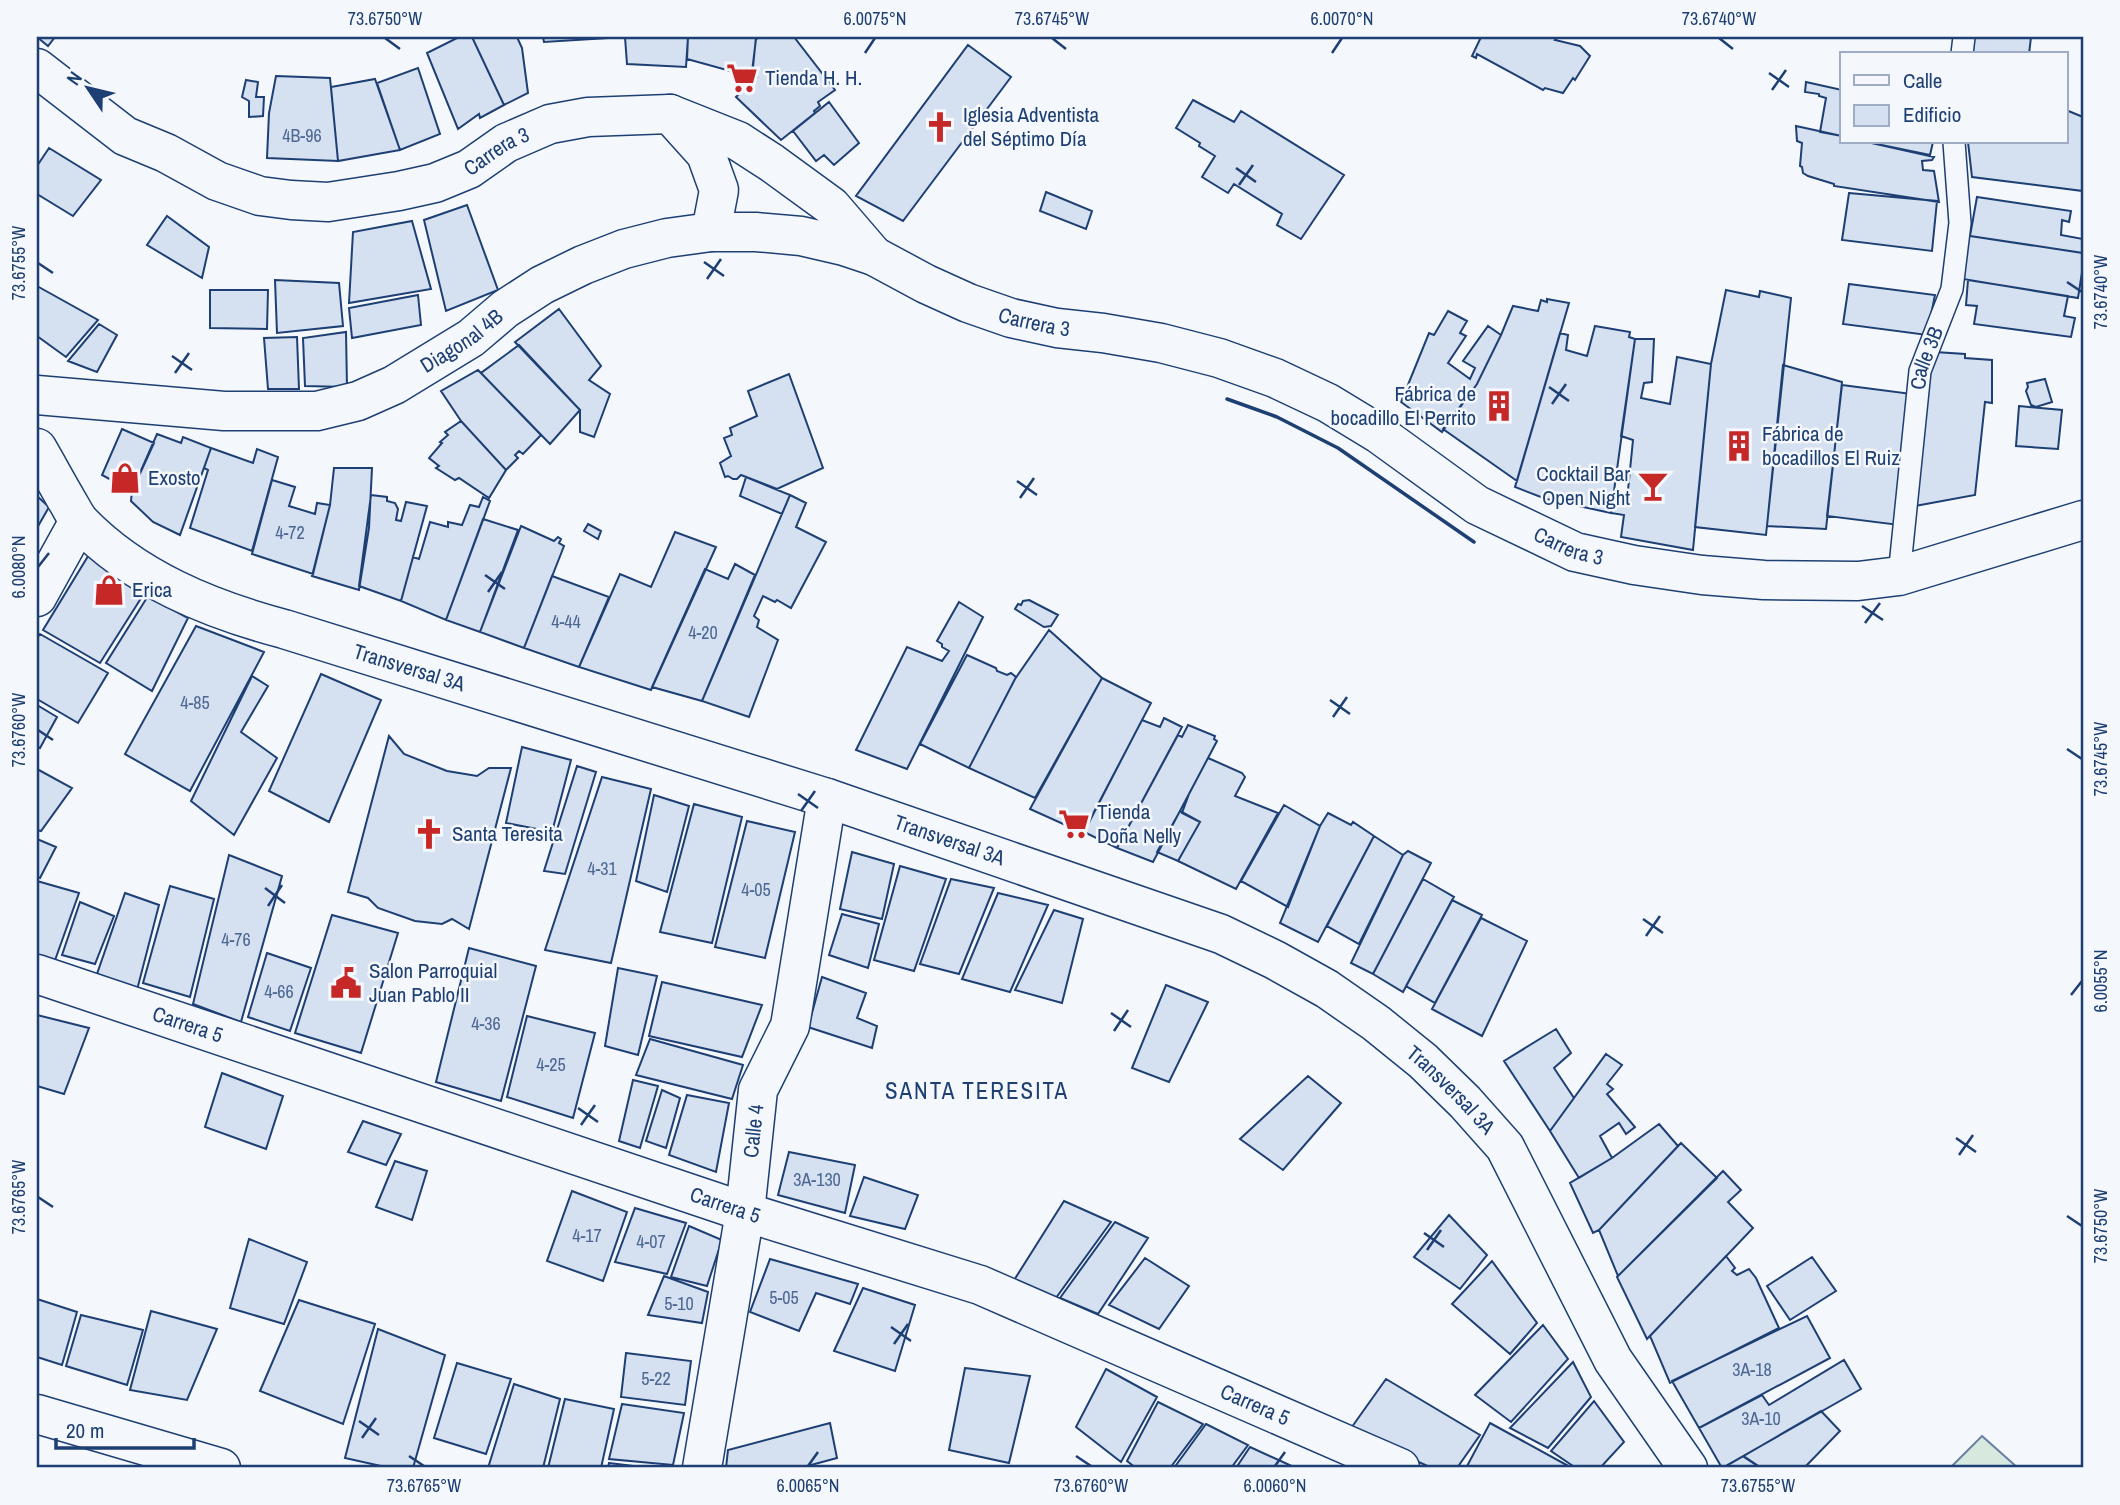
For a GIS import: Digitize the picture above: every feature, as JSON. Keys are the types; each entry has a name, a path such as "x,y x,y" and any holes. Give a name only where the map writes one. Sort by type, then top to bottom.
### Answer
{"street":[{"name":"Carrera 3","path":"37,68 125,136 166,153 217,181 260,196 291,200 328,202 435,183 469,169 506,143 550,124 588,117 670,114 738,141 772,163 831,206 874,256 926,284 968,303 1012,318 1057,328 1161,343 1219,358 1275,378 1328,403 1379,434 1477,505 1575,552 1661,569 1764,580 1858,581 1899,576 2083,520"},
{"path":"670,114 706,154 719,190 712,232"},
{"name":"Diagonal 4B","path":"37,395 224,411 317,411 358,401 394,385 471,338 505,309 533,291 583,265 624,249 667,238 712,232 757,232 801,236 874,256"},
{"name":"Transversal 3A","path":"37,448 79,521 114,551 153,578 195,600 238,617 827,798 1221,934 1306,978 1376,1023 1423,1061 1465,1102 1505,1147 1613,1360 1688,1468"},
{"path":"37,597 79,521"},
{"name":"Calle 4","path":"702,1468 745,1212 758,1090 790,1026 827,798"},
{"name":"Carrera 5","path":"37,974 745,1212 980,1285 1400,1468"},
{"path":"37,1414 221,1468"}],"lane":[{"name":"Calle 3B","path":"1899,576 1920,371 1952,289 1960,223 1954,144"}],"shaded area":[{"path":"1982,1436 2018,1468 1950,1468"}],"building":[{"path":"37,37 55,37 48,46"},
{"path":"459,37 472,37 504,105 480,118 479,114 458,129 427,53"},
{"path":"472,37 517,37 522,48 528,93 504,105"},
{"path":"543,37 625,37 544,42"},
{"path":"625,37 688,37 686,67 627,64"},
{"path":"688,37 756,37 752,77 687,59"},
{"path":"794,37 835,90 818,102 820,106 815,113 781,140 736,97 757,77 752,72 756,39"},
{"path":"1481,37 1558,37 1555,40 1580,46 1590,56 1563,93 1545,88 1543,90 1477,54 1476,58 1472,56"},
{"path":"1973,37 2031,37 2029,52 1970,52"},
{"name":"Iglesia Adventista del Séptimo Día","path":"968,45 1011,77 903,221 856,196"},
{"path":"418,68 440,134 400,150 377,83"},
{"path":"276,76 330,78 338,161 267,158 269,113"},
{"path":"375,79 400,150 338,161 331,87"},
{"path":"246,80 258,82 256,97 264,97 263,116 249,117 249,101 242,97"},
{"path":"1806,82 1840,90 1840,136 1820,132 1826,98 1805,92"},
{"path":"1193,100 1234,122 1241,111 1344,175 1301,239 1277,225 1282,214 1234,184 1228,193 1202,177 1215,156 1176,128"},
{"path":"829,102 859,143 834,165 824,155 816,161 793,131"},
{"path":"2068,111 2083,117 2083,191 1972,177 1968,144 2068,144"},
{"path":"1796,126 1840,136 1840,144 1876,144 1934,157 1932,160 1922,161 1923,170 1934,171 1939,202 1834,186 1808,176 1800,166 1802,143 1797,141"},
{"path":"1877,144 1933,144 1930,155"},
{"path":"49,148 101,180 73,216 37,194 37,166"},
{"path":"1046,192 1092,211 1086,229 1040,211"},
{"path":"1849,193 1937,201 1932,251 1842,240"},
{"path":"1977,197 2071,211 2069,222 2062,220 2061,235 2083,239 2083,253 1970,236"},
{"path":"467,205 498,290 446,311 424,220"},
{"path":"167,216 209,247 202,278 147,245"},
{"path":"412,221 431,289 349,303 353,232"},
{"path":"1966,237 2083,253 2078,298 1963,279"},
{"path":"275,280 339,283 343,326 277,333"},
{"path":"1968,280 2068,296 2064,316 2075,318 2071,337 1974,324 1977,306 1966,305"},
{"path":"1849,284 1935,295 1927,335 1843,324"},
{"path":"37,286 98,320 66,357 37,336"},
{"path":"210,290 268,290 267,329 210,328"},
{"name":"Fábrica de bocadillos El Ruiz","path":"1726,290 1759,297 1760,291 1791,298 1766,535 1695,527 1711,364"},
{"path":"418,295 421,325 352,338 349,308"},
{"name":"Fábrica de bocadillo El Perrito","path":"1547,299 1569,303 1517,481 1443,429 1477,384 1513,306 1538,311 1541,300 1547,302"},
{"path":"559,309 601,366 589,380 610,394 594,437 580,432 580,410 515,342"},
{"path":"1448,311 1467,321 1460,333 1466,336 1448,363 1470,379 1475,368 1463,361 1488,326 1501,335 1477,384 1442,432 1401,402 1429,333 1434,335"},
{"path":"99,324 117,335 97,372 68,361"},
{"path":"1595,326 1630,332 1629,337 1635,339 1611,513 1546,499 1515,487 1560,333 1568,335 1566,350 1587,356"},
{"path":"346,332 347,387 305,386 303,338"},
{"path":"297,337 299,389 268,389 264,338"},
{"path":"1635,339 1654,339 1652,382 1644,383 1641,398 1670,404 1677,357 1711,364 1693,550 1621,537 1624,515 1611,513 1613,496 1627,500 1633,440 1621,436"},
{"path":"519,345 580,410 550,444 481,373"},
{"path":"1935,352 1965,354 1965,358 1992,360 1992,403 1985,402 1975,495 1915,506 1929,367"},
{"path":"1783,365 1842,382 1826,529 1767,526"},
{"path":"478,370 541,435 523,454 519,451 515,455 518,458 506,470 461,421 441,391"},
{"path":"789,374 823,468 777,489 741,475 737,479 725,477 720,463 731,456 724,438 732,435 730,428 757,416 748,391"},
{"path":"2045,379 2052,402 2036,407 2031,405 2026,391 2027,383"},
{"path":"1842,385 1912,394 1899,525 1827,516"},
{"path":"2019,406 2062,410 2058,449 2016,446"},
{"path":"461,421 506,470 489,498 459,478 455,480 436,468 439,466 429,458 448,435 445,432"},
{"path":"122,429 154,443 132,491 102,475"},
{"path":"157,434 181,443 183,437 211,448 180,535 153,522 131,501 132,491"},
{"path":"211,448 253,463 257,449 278,457 252,551 190,528 208,470 204,468"},
{"path":"334,468 372,468 369,528 359,590 312,576 330,505"},
{"path":"746,477 790,495 782,514 740,496"},
{"path":"272,480 295,487 289,506 315,514 317,503 330,505 313,574 252,554"},
{"path":"371,495 387,497 387,501 395,503 398,509 396,520 401,521 406,502 427,506 401,601 359,586"},
{"path":"790,495 806,503 796,527 826,542 791,608 763,596 754,616 759,620 757,627 778,640 749,717 702,701"},
{"path":"37,496 49,507 37,528"},
{"path":"483,497 490,501 446,620 401,601 413,557 419,559 430,522 448,527 448,522 462,525 470,505 479,507"},
{"path":"483,519 518,530 480,632 446,620"},
{"path":"588,524 601,531 598,539 584,531"},
{"path":"521,526 554,541 558,537 561,539 559,543 564,546 524,648 480,632"},
{"path":"675,532 716,547 651,690 579,667 620,574 651,587"},
{"path":"93,548 145,592 100,663 43,630"},
{"path":"735,564 755,575 702,701 652,687 705,569 728,579"},
{"path":"552,576 609,597 579,667 524,648"},
{"path":"148,596 188,618 152,691 106,663"},
{"path":"1029,600 1058,615 1051,626 1044,627 1015,609 1018,604"},
{"path":"959,602 983,617 907,769 856,750 907,647 942,661 949,651 937,641"},
{"path":"196,626 264,652 190,791 125,754"},
{"path":"1049,630 1102,678 1035,798 969,768 1015,679"},
{"path":"40,634 108,673 78,723 37,699 37,638"},
{"path":"967,655 996,668 997,671 1007,675 1011,673 1016,677 969,768 920,744"},
{"path":"321,674 381,700 329,822 269,791"},
{"path":"252,676 268,686 241,732 277,758 234,835 191,801"},
{"path":"1102,678 1151,703 1083,833 1030,809"},
{"path":"37,705 57,717 40,748 37,747"},
{"path":"1164,718 1182,727 1117,848 1084,832 1142,720 1160,727"},
{"path":"1188,725 1215,736 1217,741 1153,862 1117,848 1178,735 1182,737"},
{"name":"Santa Teresita","path":"389,736 404,754 447,771 477,776 489,768 511,768 469,929 452,919 442,924 415,921 378,908 368,898 348,892"},
{"path":"522,747 571,760 552,832 506,823"},
{"path":"1208,758 1242,773 1245,777 1235,796 1278,813 1236,889 1178,861 1200,822 1182,813"},
{"path":"577,766 596,772 565,874 544,871"},
{"path":"37,769 72,788 41,831 37,830"},
{"path":"602,777 651,789 611,963 545,950"},
{"path":"654,795 689,806 667,892 636,881"},
{"path":"694,804 742,817 712,943 660,932"},
{"path":"1284,805 1320,826 1288,907 1241,881"},
{"path":"1180,811 1200,822 1178,861 1157,852"},
{"path":"1328,813 1351,825 1353,822 1374,836 1318,942 1280,923 1320,826"},
{"path":"747,821 795,832 765,958 715,947"},
{"path":"1374,836 1403,855 1359,944 1327,926"},
{"path":"37,839 56,847 40,878 37,877"},
{"path":"1408,851 1431,863 1373,974 1351,963 1403,855"},
{"path":"852,852 894,864 882,919 840,909"},
{"path":"229,855 282,876 241,1022 193,1004"},
{"path":"900,866 946,879 914,971 874,960"},
{"path":"951,879 994,888 959,974 920,964"},
{"path":"1423,879 1454,897 1403,992 1373,974"},
{"path":"37,881 79,893 54,963 37,958"},
{"path":"170,886 214,899 190,997 143,983"},
{"path":"125,893 159,905 137,990 97,974"},
{"path":"998,893 1048,905 1010,992 962,979"},
{"path":"1452,900 1482,915 1435,1003 1406,986"},
{"path":"80,902 114,916 95,964 62,955"},
{"path":"1054,910 1083,919 1062,1003 1015,990"},
{"path":"842,914 879,924 868,968 829,955"},
{"name":"Salon Parroquial Juan Pablo II","path":"332,915 398,933 361,1053 295,1033"},
{"path":"1481,918 1527,941 1482,1036 1432,1009"},
{"path":"469,948 536,966 501,1101 436,1082"},
{"path":"267,953 311,968 290,1031 248,1017"},
{"path":"618,968 657,976 638,1055 605,1046"},
{"path":"822,977 866,993 857,1018 877,1026 872,1048 808,1027"},
{"path":"662,982 762,1005 742,1057 649,1036"},
{"path":"1166,985 1208,1002 1169,1082 1132,1068"},
{"path":"37,1015 89,1028 64,1094 37,1086"},
{"path":"527,1016 595,1033 573,1118 507,1097"},
{"path":"1556,1029 1571,1053 1554,1068 1574,1098 1550,1131 1504,1061"},
{"path":"650,1039 743,1065 732,1099 636,1075"},
{"path":"1606,1054 1622,1065 1607,1084 1613,1089 1607,1094 1635,1127 1626,1134 1619,1123 1600,1136 1612,1158 1579,1178 1550,1131"},
{"path":"222,1073 283,1096 266,1149 205,1127"},
{"path":"1308,1076 1341,1103 1283,1170 1240,1139"},
{"path":"633,1080 658,1086 640,1148 619,1141"},
{"path":"662,1090 680,1098 666,1148 646,1141"},
{"path":"687,1095 729,1103 716,1172 669,1155"},
{"path":"363,1121 401,1134 386,1165 348,1152"},
{"path":"1659,1124 1678,1146 1599,1230 1593,1233 1570,1183 1612,1158"},
{"path":"1681,1143 1717,1178 1618,1276 1599,1230"},
{"path":"789,1152 855,1165 845,1213 778,1195"},
{"path":"395,1161 427,1171 412,1220 376,1207"},
{"path":"1723,1171 1741,1190 1728,1202 1753,1228 1647,1339 1617,1277"},
{"path":"864,1177 918,1195 905,1229 850,1216"},
{"path":"572,1191 627,1212 603,1281 547,1261"},
{"path":"1064,1201 1111,1222 1053,1302 1011,1285"},
{"path":"635,1208 686,1223 667,1274 615,1262"},
{"path":"1449,1215 1487,1255 1460,1289 1414,1257"},
{"path":"1115,1222 1148,1238 1098,1314 1060,1298"},
{"path":"689,1226 722,1240 707,1286 671,1277"},
{"path":"249,1239 307,1262 284,1324 230,1308"},
{"path":"1726,1256 1735,1268 1732,1271 1737,1275 1749,1269 1756,1278 1779,1328 1670,1383 1650,1336"},
{"path":"1812,1257 1836,1291 1790,1320 1767,1286"},
{"path":"1145,1258 1189,1286 1159,1329 1109,1305"},
{"path":"770,1259 858,1284 850,1304 816,1293 799,1331 750,1312"},
{"path":"1492,1261 1537,1323 1510,1354 1452,1304"},
{"path":"664,1276 708,1292 702,1323 648,1315"},
{"path":"863,1288 915,1305 895,1371 834,1351"},
{"path":"37,1299 77,1312 62,1365 37,1357"},
{"path":"299,1300 375,1324 343,1424 260,1391"},
{"path":"151,1311 217,1329 187,1400 130,1390"},
{"path":"81,1315 143,1330 127,1385 66,1366"},
{"path":"1807,1316 1830,1358 1699,1428 1672,1381"},
{"path":"1543,1325 1568,1359 1511,1422 1475,1395"},
{"path":"378,1329 445,1355 413,1468 390,1468 345,1458"},
{"path":"626,1353 691,1361 685,1405 621,1397"},
{"path":"1844,1360 1861,1389 1722,1468 1699,1428 1762,1395 1769,1405"},
{"path":"1573,1362 1591,1397 1548,1448 1510,1428"},
{"path":"457,1363 511,1379 486,1454 434,1438"},
{"path":"965,1368 1030,1376 1009,1463 949,1450"},
{"path":"1106,1369 1157,1397 1121,1462 1076,1427"},
{"path":"1386,1379 1480,1435 1457,1468 1432,1468 1349,1431"},
{"path":"514,1384 560,1399 543,1468 488,1468"},
{"path":"565,1399 614,1409 601,1468 548,1468"},
{"path":"1594,1401 1624,1442 1600,1468 1576,1468 1551,1451"},
{"path":"1158,1402 1203,1424 1170,1468 1136,1468 1127,1461"},
{"path":"622,1404 684,1413 673,1465 609,1459"},
{"path":"1821,1411 1840,1431 1804,1468 1723,1468"},
{"path":"830,1423 837,1458 800,1468 726,1468 728,1450"},
{"path":"1490,1423 1572,1468 1466,1468"},
{"path":"1206,1424 1248,1445 1231,1468 1174,1468"},
{"path":"1250,1447 1296,1468 1236,1468"},
{"path":"609,1463 650,1468 608,1468"}],"wall":[{"path":"1227,399 1277,417 1338,448 1474,542"}],"place":[{"name":"Tienda H. H.","path":"742,78"},
{"name":"Iglesia Adventista del Séptimo Día","path":"940,127"},
{"name":"Fábrica de bocadillo El Perrito","path":"1499,406"},
{"name":"Fábrica de bocadillos El Ruiz","path":"1739,446"},
{"name":"Exosto","path":"125,478"},
{"name":"Cocktail Bar Open Night","path":"1653,486"},
{"name":"Erica","path":"109,590"},
{"name":"Tienda Doña Nelly","path":"1074,824"},
{"name":"Santa Teresita","path":"429,834"},
{"name":"Salon Parroquial Juan Pablo II","path":"346,983"}],"district":[{"name":"SANTA TERESITA","path":"977,1091"}]}
